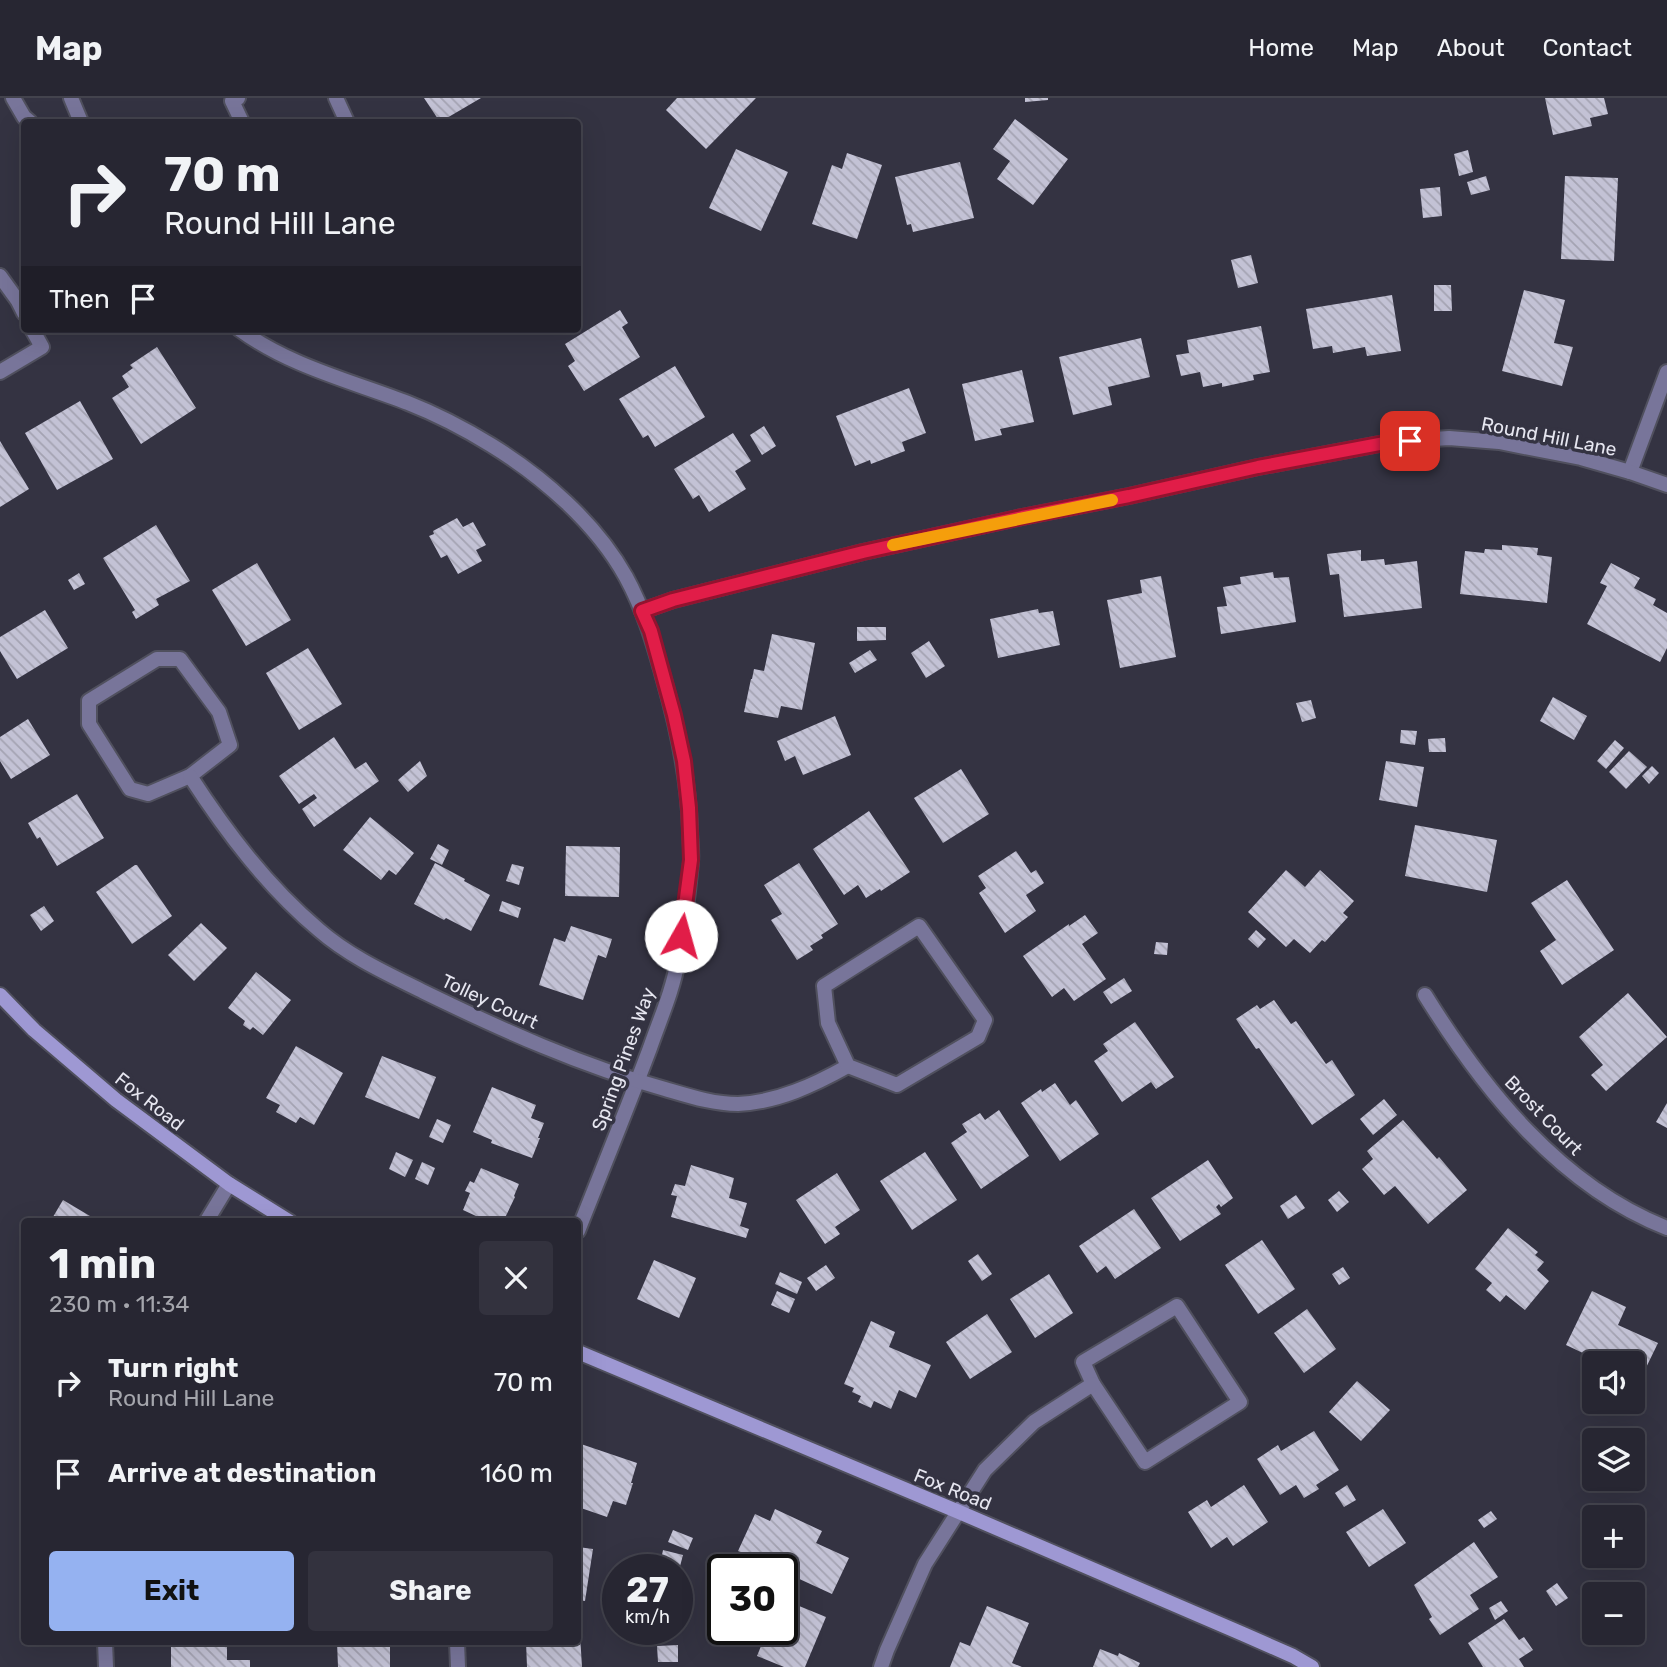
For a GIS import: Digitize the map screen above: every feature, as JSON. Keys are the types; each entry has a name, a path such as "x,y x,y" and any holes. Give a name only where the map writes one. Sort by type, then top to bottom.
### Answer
{"street":[{"path":"13,98 26,119"},
{"path":"71,98 80,119"},
{"path":"238,98 232,101 241,119"},
{"path":"336,98 346,119"},
{"path":"0,276 21,303"},
{"path":"0,372 42,347 34,333"},
{"name":"Spring Pines Way","path":"244,333 284,355 432,414 490,444 517,463 559,496 604,545 626,576 651,631 684,761 691,860 678,962 667,1002 581,1224"},
{"path":"1630,472 1667,372"},
{"name":"Round Hill Lane","path":"642,611 673,600 863,552 1258,467 1390,442 1449,438 1499,442 1581,458 1667,485"},
{"path":"157,659 180,659 219,712 230,745 190,776 148,794 131,789 89,724 89,701 157,659"},
{"name":"Tolley Court","path":"190,776 220,821 262,875 320,932 361,960 558,1054 638,1082 709,1102 738,1104 767,1100 797,1090 848,1066"},
{"path":"919,926 985,1020 978,1037 897,1085 848,1066 828,1023 824,986 919,926"},
{"name":"Fox Road","path":"0,995 34,1030 116,1100 229,1184 284,1218"},
{"name":"Brost Court","path":"1425,995 1454,1041 1500,1100 1554,1157 1597,1190 1644,1219 1667,1228"},
{"path":"208,1218 229,1184"},
{"path":"1177,1306 1240,1402 1144,1462 1093,1384 1083,1362 1177,1306"},
{"name":"Fox Road","path":"581,1353 1243,1634 1312,1667"},
{"path":"881,1667 925,1564 985,1469 1034,1422 1093,1384"},
{"path":"105,1645 106,1667"},
{"path":"457,1645 458,1667"}],"building":[{"path":"424,98 481,98 445,119 438,119"},
{"path":"677,98 756,98 706,149 666,110"},
{"path":"1025,98 1048,98 1048,100 1025,102"},
{"path":"1545,98 1604,98 1608,114 1590,118 1592,126 1553,135"},
{"path":"1015,119 1068,159 1033,205 997,179 1010,161 993,149"},
{"path":"736,149 788,172 761,231 709,208"},
{"path":"1468,150 1473,172 1459,176 1454,154"},
{"path":"847,153 882,165 857,239 812,224 832,165 842,169"},
{"path":"960,162 974,218 913,232 911,224 907,225 895,177"},
{"path":"1486,176 1490,190 1471,195 1467,182"},
{"path":"1565,176 1618,178 1614,261 1561,259"},
{"path":"1440,187 1442,216 1423,218 1420,189"},
{"path":"1251,255 1258,283 1238,288 1231,260"},
{"path":"1434,285 1451,285 1452,311 1434,311"},
{"path":"1524,290 1565,300 1554,343 1573,347 1562,386 1502,371"},
{"path":"1392,295 1401,351 1367,356 1365,347 1333,353 1332,346 1313,349 1306,309"},
{"path":"620,310 628,323 622,327 640,357 584,391 568,366 575,361 565,344"},
{"path":"1261,326 1270,372 1253,375 1254,380 1222,387 1222,383 1203,387 1200,372 1181,376 1176,355 1189,353 1187,340"},
{"path":"1141,338 1150,377 1108,387 1112,405 1073,415 1059,357"},
{"path":"157,347 196,408 141,444 112,398 129,387 122,376 133,368 130,365"},
{"path":"675,366 705,417 655,447 648,435 643,438 619,399"},
{"path":"1022,370 1034,422 1000,429 1002,435 975,441 962,384"},
{"path":"909,388 926,433 902,442 905,451 871,464 870,460 855,466 836,416"},
{"path":"80,401 113,459 57,490 25,433"},
{"path":"764,426 776,446 762,455 750,435"},
{"path":"733,433 751,461 735,471 746,489 709,512 699,495 693,499 674,469"},
{"path":"0,441 29,489 0,507"},
{"path":"457,518 463,527 473,522 486,545 476,550 482,561 458,574 447,555 441,558 429,536"},
{"path":"156,525 190,581 156,599 159,605 136,619 132,612 135,610 103,558"},
{"path":"1502,545 1538,548 1537,555 1552,557 1547,603 1460,594 1465,551 1484,553 1485,549 1502,550"},
{"path":"1361,550 1361,561 1384,559 1385,565 1417,561 1422,608 1344,617 1339,574 1330,575 1327,554"},
{"path":"257,563 291,620 246,646 212,590"},
{"path":"1611,563 1640,578 1634,588 1656,599 1653,605 1667,613 1667,648 1660,662 1587,624 1607,586 1600,583"},
{"path":"1273,572 1274,578 1289,577 1296,622 1221,634 1217,607 1227,606 1223,587 1241,584 1240,577"},
{"path":"79,573 85,584 74,590 68,580"},
{"path":"1161,576 1176,657 1120,668 1107,600 1142,593 1140,580"},
{"path":"1038,609 1039,613 1053,611 1060,645 998,658 990,619"},
{"path":"45,610 68,648 17,679 0,651 0,637"},
{"path":"857,627 886,627 886,640 857,641"},
{"path":"772,634 815,643 802,710 781,706 778,718 744,712 754,669 764,671"},
{"path":"929,641 945,666 926,678 911,653"},
{"path":"308,648 342,704 299,730 266,673"},
{"path":"870,650 877,660 855,673 849,663"},
{"path":"1553,697 1587,716 1574,740 1540,721"},
{"path":"1311,700 1316,718 1302,722 1296,703"},
{"path":"835,716 851,755 803,775 795,756 785,761 777,741"},
{"path":"28,719 50,755 11,779 0,761 0,737"},
{"path":"1401,730 1417,731 1415,745 1400,743"},
{"path":"334,737 355,769 366,762 379,781 314,827 302,809 317,798 314,794 299,804 279,776"},
{"path":"1445,738 1446,752 1429,752 1428,739"},
{"path":"1615,740 1624,748 1606,769 1597,761"},
{"path":"1629,751 1647,767 1626,789 1609,772"},
{"path":"420,761 427,776 408,792 398,780"},
{"path":"1386,761 1424,767 1417,807 1379,800"},
{"path":"1652,766 1659,773 1649,784 1642,776"},
{"path":"961,769 989,814 943,843 914,798"},
{"path":"77,794 104,838 57,866 40,837 37,839 28,823"},
{"path":"869,811 910,872 866,898 858,885 844,895 813,849"},
{"path":"370,817 414,853 396,875 389,870 381,880 343,850"},
{"path":"1415,825 1497,840 1487,892 1405,876"},
{"path":"438,844 449,850 442,865 430,859"},
{"path":"566,846 620,847 619,897 565,896"},
{"path":"1016,851 1031,873 1036,870 1044,883 1026,895 1036,911 1005,933 979,893 986,888 978,876"},
{"path":"435,863 490,895 471,931 414,904"},
{"path":"799,863 838,924 810,946 813,950 797,960 771,920 782,914 764,885"},
{"path":"512,864 524,867 519,885 506,881"},
{"path":"135,865 172,916 132,944 96,892"},
{"path":"1286,870 1305,887 1320,870 1354,901 1343,913 1348,917 1325,942 1322,940 1310,953 1294,939 1286,947 1248,912"},
{"path":"1567,880 1614,950 1562,985 1540,951 1556,940 1531,903"},
{"path":"502,901 521,908 518,918 499,911"},
{"path":"44,906 54,921 41,931 30,915"},
{"path":"1085,915 1098,933 1082,944 1106,979 1074,1001 1064,988 1052,997 1023,956"},
{"path":"201,923 227,948 194,981 168,955"},
{"path":"571,926 612,939 606,958 598,955 583,1000 539,985 554,938 565,942"},
{"path":"1256,930 1266,939 1258,948 1248,939"},
{"path":"1156,942 1168,943 1167,955 1154,954"},
{"path":"256,972 291,1000 263,1035 253,1027 250,1030 243,1025 245,1021 228,1008"},
{"path":"1124,978 1132,991 1111,1004 1103,992"},
{"path":"1628,993 1667,1037 1606,1091 1591,1075 1603,1065 1579,1037"},
{"path":"1274,1000 1291,1024 1296,1021 1326,1064 1332,1060 1355,1095 1312,1125 1236,1019 1257,1005 1260,1009"},
{"path":"1135,1022 1174,1077 1156,1089 1151,1082 1122,1102 1094,1061 1108,1051 1103,1044"},
{"path":"296,1046 343,1073 314,1125 300,1117 296,1123 276,1112 280,1105 266,1098"},
{"path":"382,1056 436,1077 419,1119 365,1097"},
{"path":"1055,1083 1070,1105 1076,1100 1099,1134 1060,1161 1021,1103"},
{"path":"492,1087 536,1105 531,1118 544,1123 532,1158 491,1143 492,1140 473,1132"},
{"path":"1384,1099 1397,1115 1373,1135 1360,1119"},
{"path":"1667,1103 1667,1128 1656,1122"},
{"path":"999,1110 1029,1156 981,1189 951,1143 967,1132 962,1124 980,1113 985,1120"},
{"path":"437,1119 451,1125 443,1143 429,1137"},
{"path":"1403,1120 1467,1190 1428,1224 1395,1186 1384,1195 1362,1169 1373,1159 1367,1151"},
{"path":"396,1152 413,1160 405,1177 389,1169"},
{"path":"925,1152 957,1200 912,1230 880,1181"},
{"path":"1208,1160 1233,1198 1221,1207 1219,1204 1216,1207 1221,1214 1180,1241 1151,1198"},
{"path":"422,1162 435,1168 428,1185 415,1179"},
{"path":"691,1165 734,1178 729,1198 747,1203 740,1226 749,1229 746,1238 671,1217 677,1196 671,1195 675,1184 685,1186"},
{"path":"481,1168 519,1184 505,1218 480,1218 463,1210 470,1193 465,1191 470,1181 474,1183"},
{"path":"837,1173 860,1210 835,1227 840,1234 825,1244 796,1200"},
{"path":"1339,1191 1349,1202 1337,1212 1328,1200"},
{"path":"1296,1195 1305,1208 1288,1219 1280,1206"},
{"path":"63,1200 93,1218 52,1218"},
{"path":"1134,1209 1161,1248 1115,1279 1106,1266 1097,1273 1079,1246"},
{"path":"1508,1228 1538,1252 1535,1255 1544,1262 1537,1270 1549,1281 1525,1310 1506,1295 1500,1302 1486,1290 1492,1283 1475,1269"},
{"path":"1262,1240 1295,1289 1258,1314 1225,1265"},
{"path":"978,1254 992,1274 982,1281 968,1261"},
{"path":"654,1260 696,1278 679,1318 637,1299"},
{"path":"826,1265 835,1278 816,1291 807,1278"},
{"path":"1343,1267 1350,1278 1339,1285 1332,1274"},
{"path":"780,1272 802,1282 797,1294 775,1284"},
{"path":"1049,1274 1073,1313 1035,1338 1010,1299"},
{"path":"777,1291 795,1299 789,1313 771,1305"},
{"path":"1592,1291 1626,1307 1618,1325 1658,1343 1645,1370 1645,1351 1582,1353 1566,1345"},
{"path":"1307,1309 1336,1349 1304,1373 1274,1333"},
{"path":"987,1314 1012,1352 970,1379 946,1342"},
{"path":"871,1321 895,1332 889,1347 931,1365 916,1398 899,1390 891,1409 874,1401 871,1408 858,1402 861,1396 852,1392 854,1388 844,1384"},
{"path":"1357,1381 1390,1410 1361,1441 1329,1412"},
{"path":"1314,1431 1339,1470 1316,1485 1319,1489 1304,1498 1296,1485 1280,1495 1257,1459 1278,1445 1281,1451"},
{"path":"581,1444 637,1463 626,1505 613,1501 607,1517 581,1508"},
{"path":"1244,1485 1268,1522 1233,1546 1227,1537 1211,1548 1188,1512 1207,1500 1211,1507"},
{"path":"1347,1485 1356,1500 1344,1507 1335,1493"},
{"path":"775,1509 822,1531 816,1543 849,1558 832,1594 798,1578 798,1554 744,1554 738,1551 755,1514 770,1521"},
{"path":"1383,1509 1406,1543 1369,1567 1346,1532"},
{"path":"1491,1511 1497,1519 1484,1528 1478,1520"},
{"path":"673,1530 693,1538 688,1550 668,1542"},
{"path":"1474,1542 1498,1577 1470,1595 1479,1609 1440,1635 1429,1619 1432,1617 1414,1585"},
{"path":"581,1547 593,1549 585,1601 581,1600"},
{"path":"663,1550 679,1554 662,1554"},
{"path":"1557,1583 1568,1598 1556,1606 1546,1591"},
{"path":"1501,1601 1508,1611 1495,1620 1489,1608"},
{"path":"798,1606 826,1617 805,1667 784,1667 757,1656 761,1645 798,1645"},
{"path":"987,1606 1029,1623 1012,1663 1022,1667 950,1667 960,1642 970,1646"},
{"path":"1504,1619 1519,1640 1524,1637 1533,1650 1519,1659 1524,1667 1483,1667 1468,1643"},
{"path":"171,1645 227,1645 227,1660 250,1660 250,1667 171,1667"},
{"path":"337,1645 390,1646 390,1667 338,1667"},
{"path":"526,1645 581,1645 582,1667 527,1667"},
{"path":"678,1645 678,1662 658,1662 657,1646"},
{"path":"1100,1649 1118,1656 1119,1653 1140,1663 1138,1667 1093,1667"}],"slow traffic":[{"path":"893,545 1112,500"}],"route":[{"path":"681,936 691,860 684,761 651,631 642,611 673,600 863,552 1258,467 1390,442 1410,441"}]}
